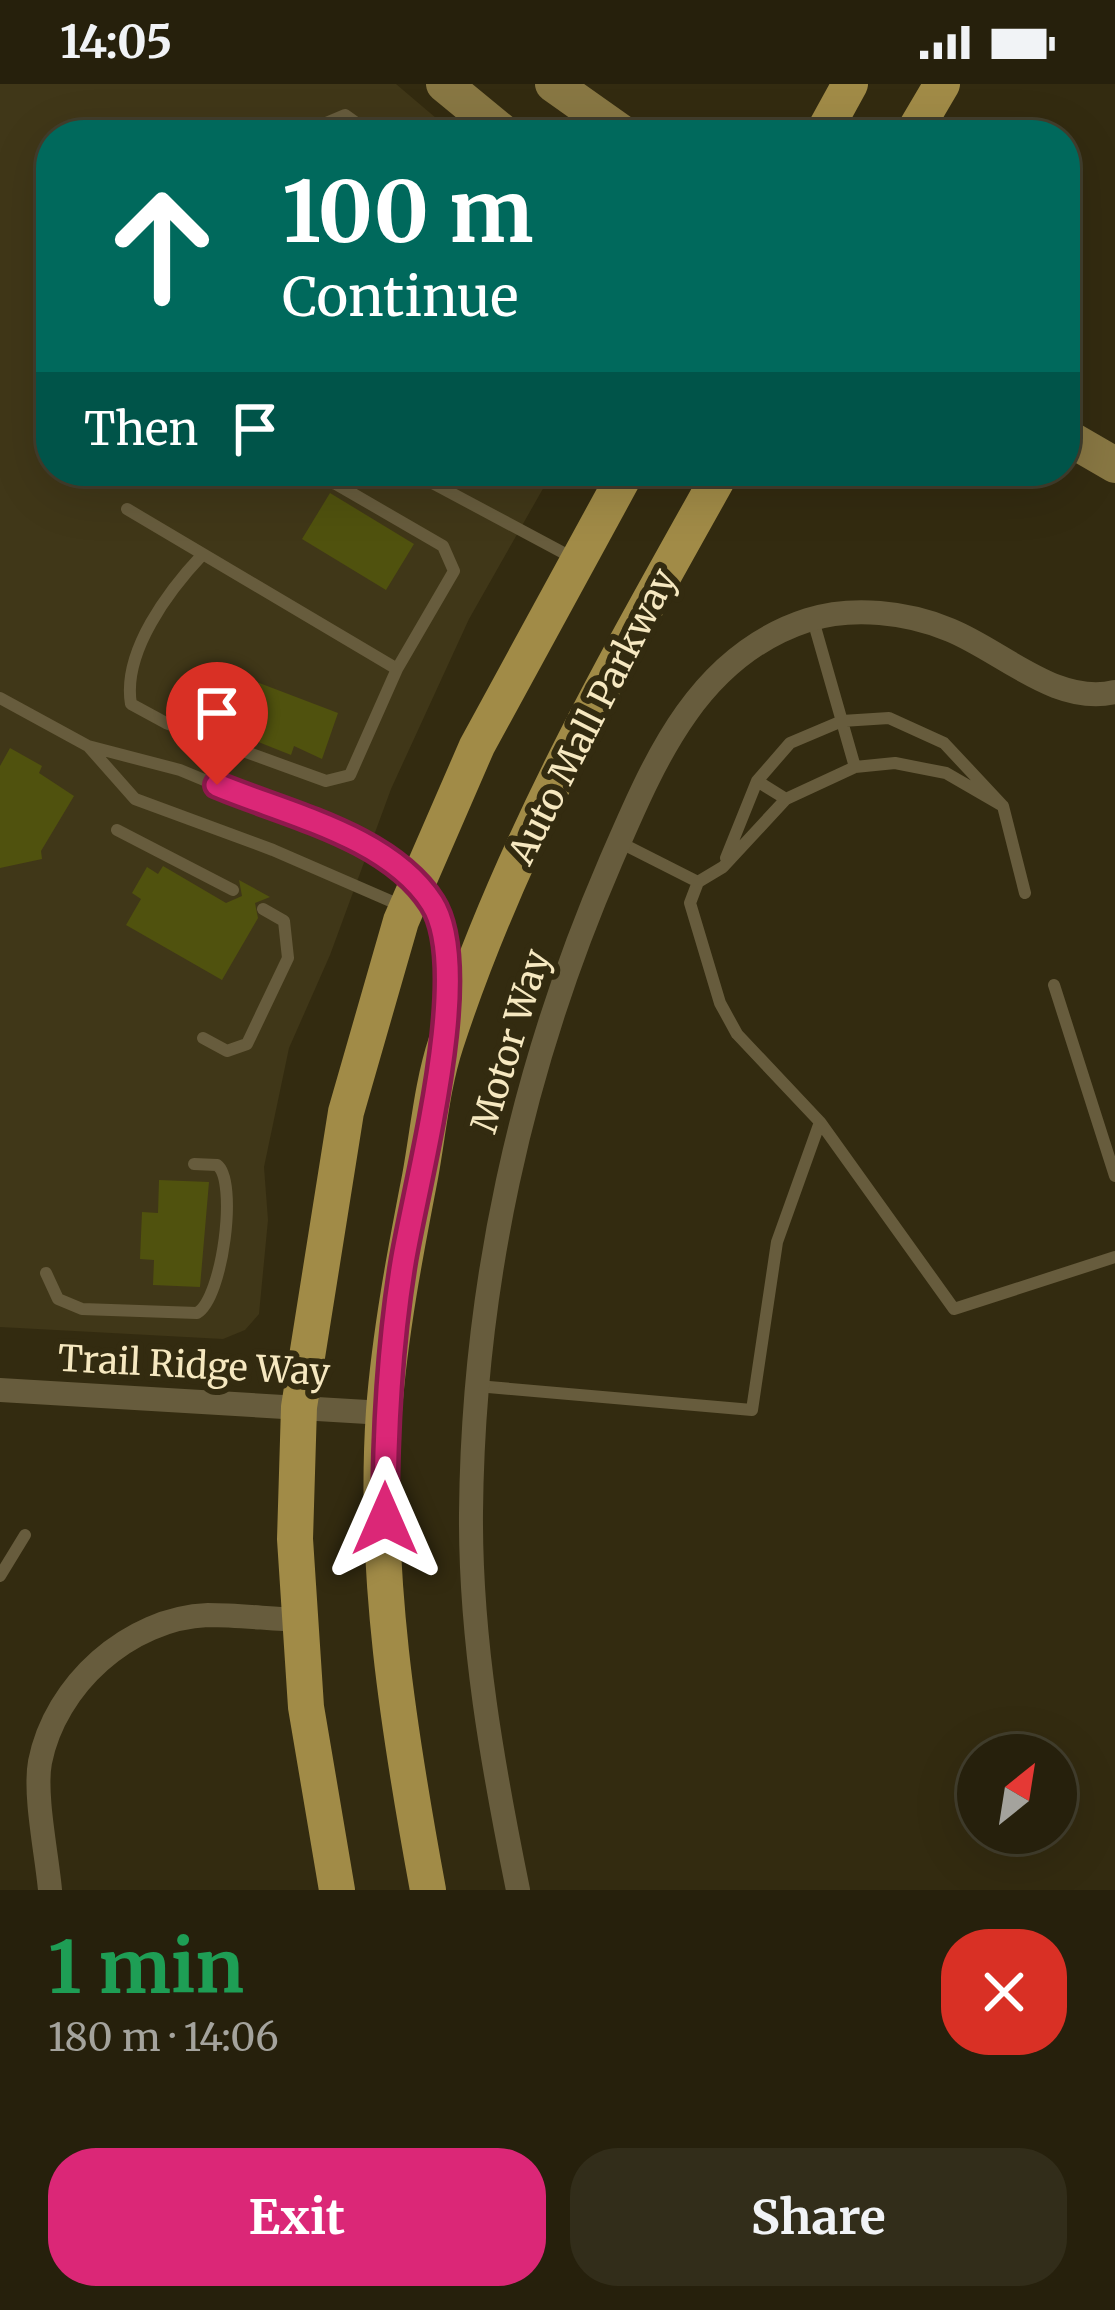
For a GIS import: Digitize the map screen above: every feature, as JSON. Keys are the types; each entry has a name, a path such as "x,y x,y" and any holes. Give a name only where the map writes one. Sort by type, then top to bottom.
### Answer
{"main road":[{"path":"443,84 487,120"},
{"path":"554,84 605,120"},
{"path":"830,120 850,84"},
{"path":"921,120 942,84"},
{"path":"1080,445 1115,465"},
{"path":"337,1890 306,1707 295,1539 299,1407 346,1112 412,897 477,746 618,486"},
{"name":"Auto Mall Parkway","path":"428,1890 405,1767 385,1585 384,1412 403,1263 445,1046 517,854 553,779 714,486"}],"street":[{"name":"Motor Way","path":"518,1890 492,1760 478,1636 471,1517 476,1386 493,1248 546,1030 650,771 716,673 764,638 812,619 875,613 916,618 952,630 1044,682 1096,697 1115,692"},
{"name":"Trail Ridge Way","path":"0,1390 384,1412"},
{"path":"50,1890 39,1764 62,1703 92,1667 130,1636 203,1615 300,1620"}],"lane":[{"path":"203,554 178,581 147,635 126,679 131,704 166,723 326,781 350,775 397,669 454,571 443,546 339,486"},
{"path":"438,486 576,560"},
{"path":"127,509 397,669"},
{"path":"812,619 855,767"},
{"path":"0,698 88,746 180,770 366,847 443,928 445,1046"},
{"path":"723,866 757,781 790,743 842,721 890,718 944,743 1003,806 1025,893"},
{"path":"944,743 946,773"},
{"path":"88,746 135,799 412,897"},
{"path":"1003,806 946,773 895,763 855,767 786,799 723,866 698,883 690,903 720,1003 736,1034 820,1122 954,1309 1115,1257"},
{"path":"757,781 786,799"},
{"path":"117,830 233,890"},
{"path":"619,842 698,883"},
{"path":"203,1038 227,1051 248,1044 288,958 284,922 263,909"},
{"path":"1054,986 1115,1177"},
{"path":"476,1386 752,1410 777,1243 820,1122"},
{"path":"46,1273 58,1298 82,1309 197,1313 206,1308 220,1273 226,1179 217,1165 194,1163"},
{"path":"0,1576 25,1535"}],"shaded area":[{"path":"0,84 396,84 438,120 36,120 36,486 544,486 469,619 391,789 330,955 289,1048 264,1167 268,1220 259,1314 245,1330 223,1339 0,1327"}],"building":[{"path":"330,493 414,544 386,590 302,539"},
{"path":"220,668 338,713 322,759 294,746 291,755 201,719"},
{"path":"10,748 42,766 39,773 74,796 41,851 42,859 0,868 0,766"},
{"path":"163,866 226,903 242,896 239,880 270,897 255,903 258,918 222,980 126,925 141,899 132,893 147,867 158,874"},
{"path":"159,1180 209,1182 200,1287 153,1285 154,1260 140,1259 142,1212 158,1213"}],"route":[{"path":"217,785 366,847 394,864 432,903 443,928 445,1046 398,1300 384,1412 385,1519"}]}
